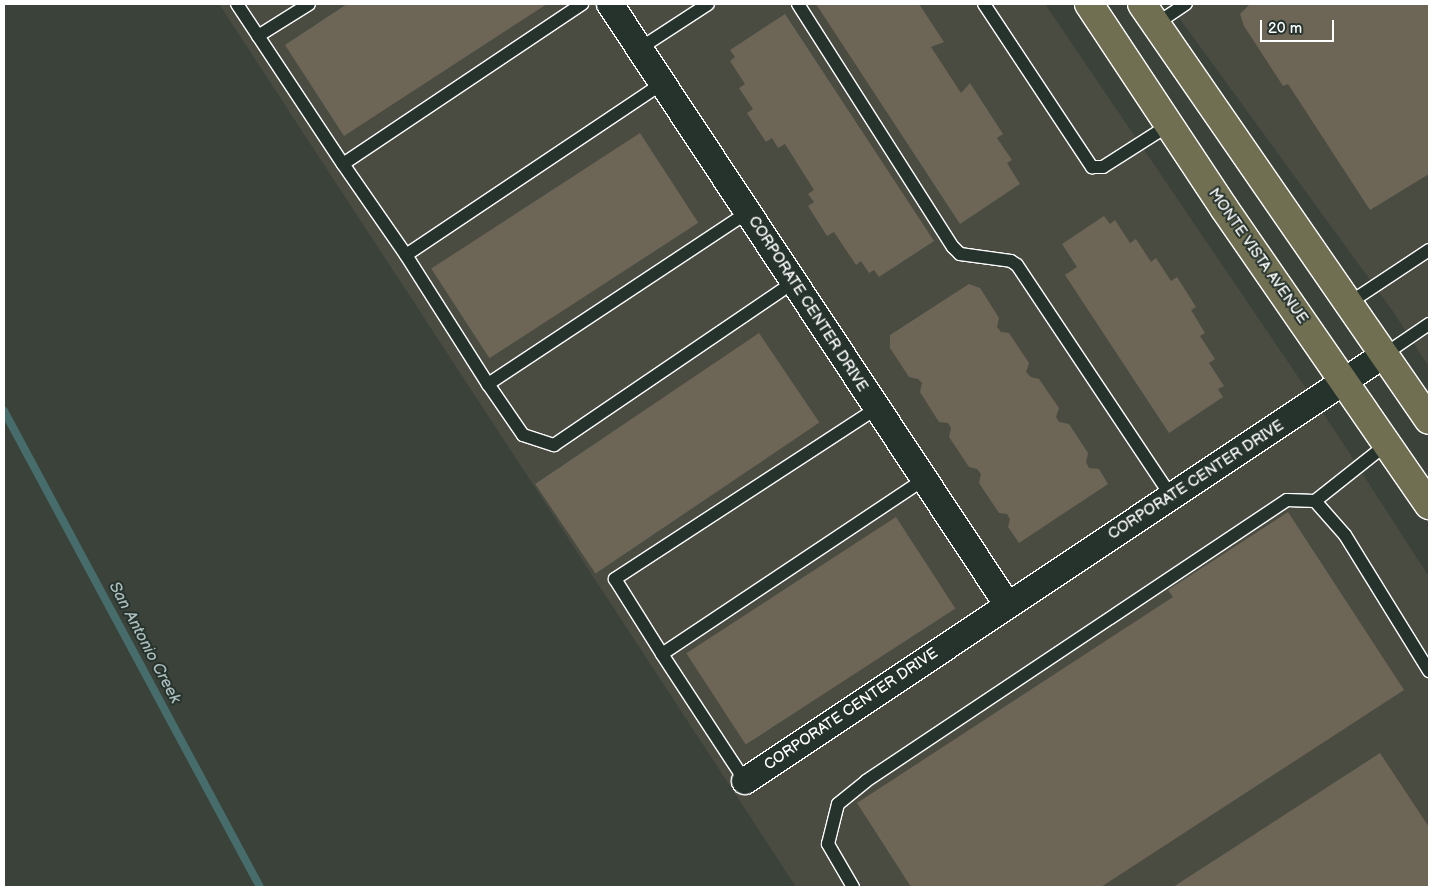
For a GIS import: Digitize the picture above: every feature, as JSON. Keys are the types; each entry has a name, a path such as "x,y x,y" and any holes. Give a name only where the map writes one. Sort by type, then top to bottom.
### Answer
{"main road":[{"name":"MONTE VISTA AVENUE","path":"1089,4 1169,125 1429,505"},
{"path":"1149,14 1429,420"}],"street":[{"name":"CORPORATE CENTER DRIVE","path":"610,4 1007,604"},
{"name":"CORPORATE CENTER DRIVE","path":"745,781 1007,604 1385,354"}],"lane":[{"path":"237,4 343,164 406,254 488,384 524,435 554,445 794,282"},
{"path":"258,36 309,4"},
{"path":"343,164 582,4"},
{"path":"640,48 708,4"},
{"path":"798,4 953,247 960,254 1011,261 1017,265 1171,496"},
{"path":"984,4 1092,167 1104,167 1169,125"},
{"path":"1149,14 1186,4"},
{"path":"406,254 662,83"},
{"path":"488,384 748,212"},
{"path":"1349,303 1429,250"},
{"path":"1385,354 1429,324"},
{"path":"745,781 615,579 877,408"},
{"path":"853,887 828,844 838,804 866,780 1287,500 1315,501 1387,444"},
{"path":"662,654 924,479"},
{"path":"1315,501 1345,536 1429,671"}],"shaded area":[{"path":"219,4 1045,4 1339,437 1429,577 1429,887 796,887"},
{"path":"1169,4 1429,4 1429,367 1392,310"}],"building":[{"path":"347,4 547,4 344,136 285,45"},
{"path":"816,4 919,4 944,42 931,47 961,93 970,83 1003,134 997,138 1012,160 1007,163 1020,184 960,224"},
{"path":"1250,4 1429,4 1429,174 1370,210 1288,84 1283,86 1244,26 1240,14"},
{"path":"785,14 934,241 879,277 874,270 869,273 861,261 856,265 834,232 827,236 808,206 814,202 808,194 814,190 785,144 778,148 772,138 766,142 747,113 753,109 739,88 745,84 730,61 735,57 730,50"},
{"path":"640,133 698,223 489,358 431,269"},
{"path":"1104,216 1110,224 1115,220 1130,243 1136,239 1151,262 1156,258 1171,281 1177,277 1196,307 1191,310 1205,333 1200,336 1215,359 1209,363 1224,386 1218,389 1223,397 1169,433 1065,275 1077,267 1062,244"},
{"path":"969,284 980,288 999,318 997,327 1001,332 1009,333 1029,363 1026,372 1031,377 1039,379 1059,408 1056,417 1059,422 1069,424 1088,453 1086,462 1089,468 1099,469 1108,484 1019,543 1008,527 1010,519 1007,514 999,513 979,483 981,474 977,469 969,467 949,437 951,428 948,423 939,422 920,392 922,383 918,379 909,377 890,348 890,335"},
{"path":"759,333 819,423 596,574 535,484"},
{"path":"1288,512 1404,690 1101,887 911,887 857,803 1173,597 1168,590"},
{"path":"896,517 955,608 746,745 686,653"},
{"path":"1380,753 1429,827 1429,887 1173,887"}],"waterway":[{"name":"San Antonio Creek","path":"4,411 260,887"}]}
